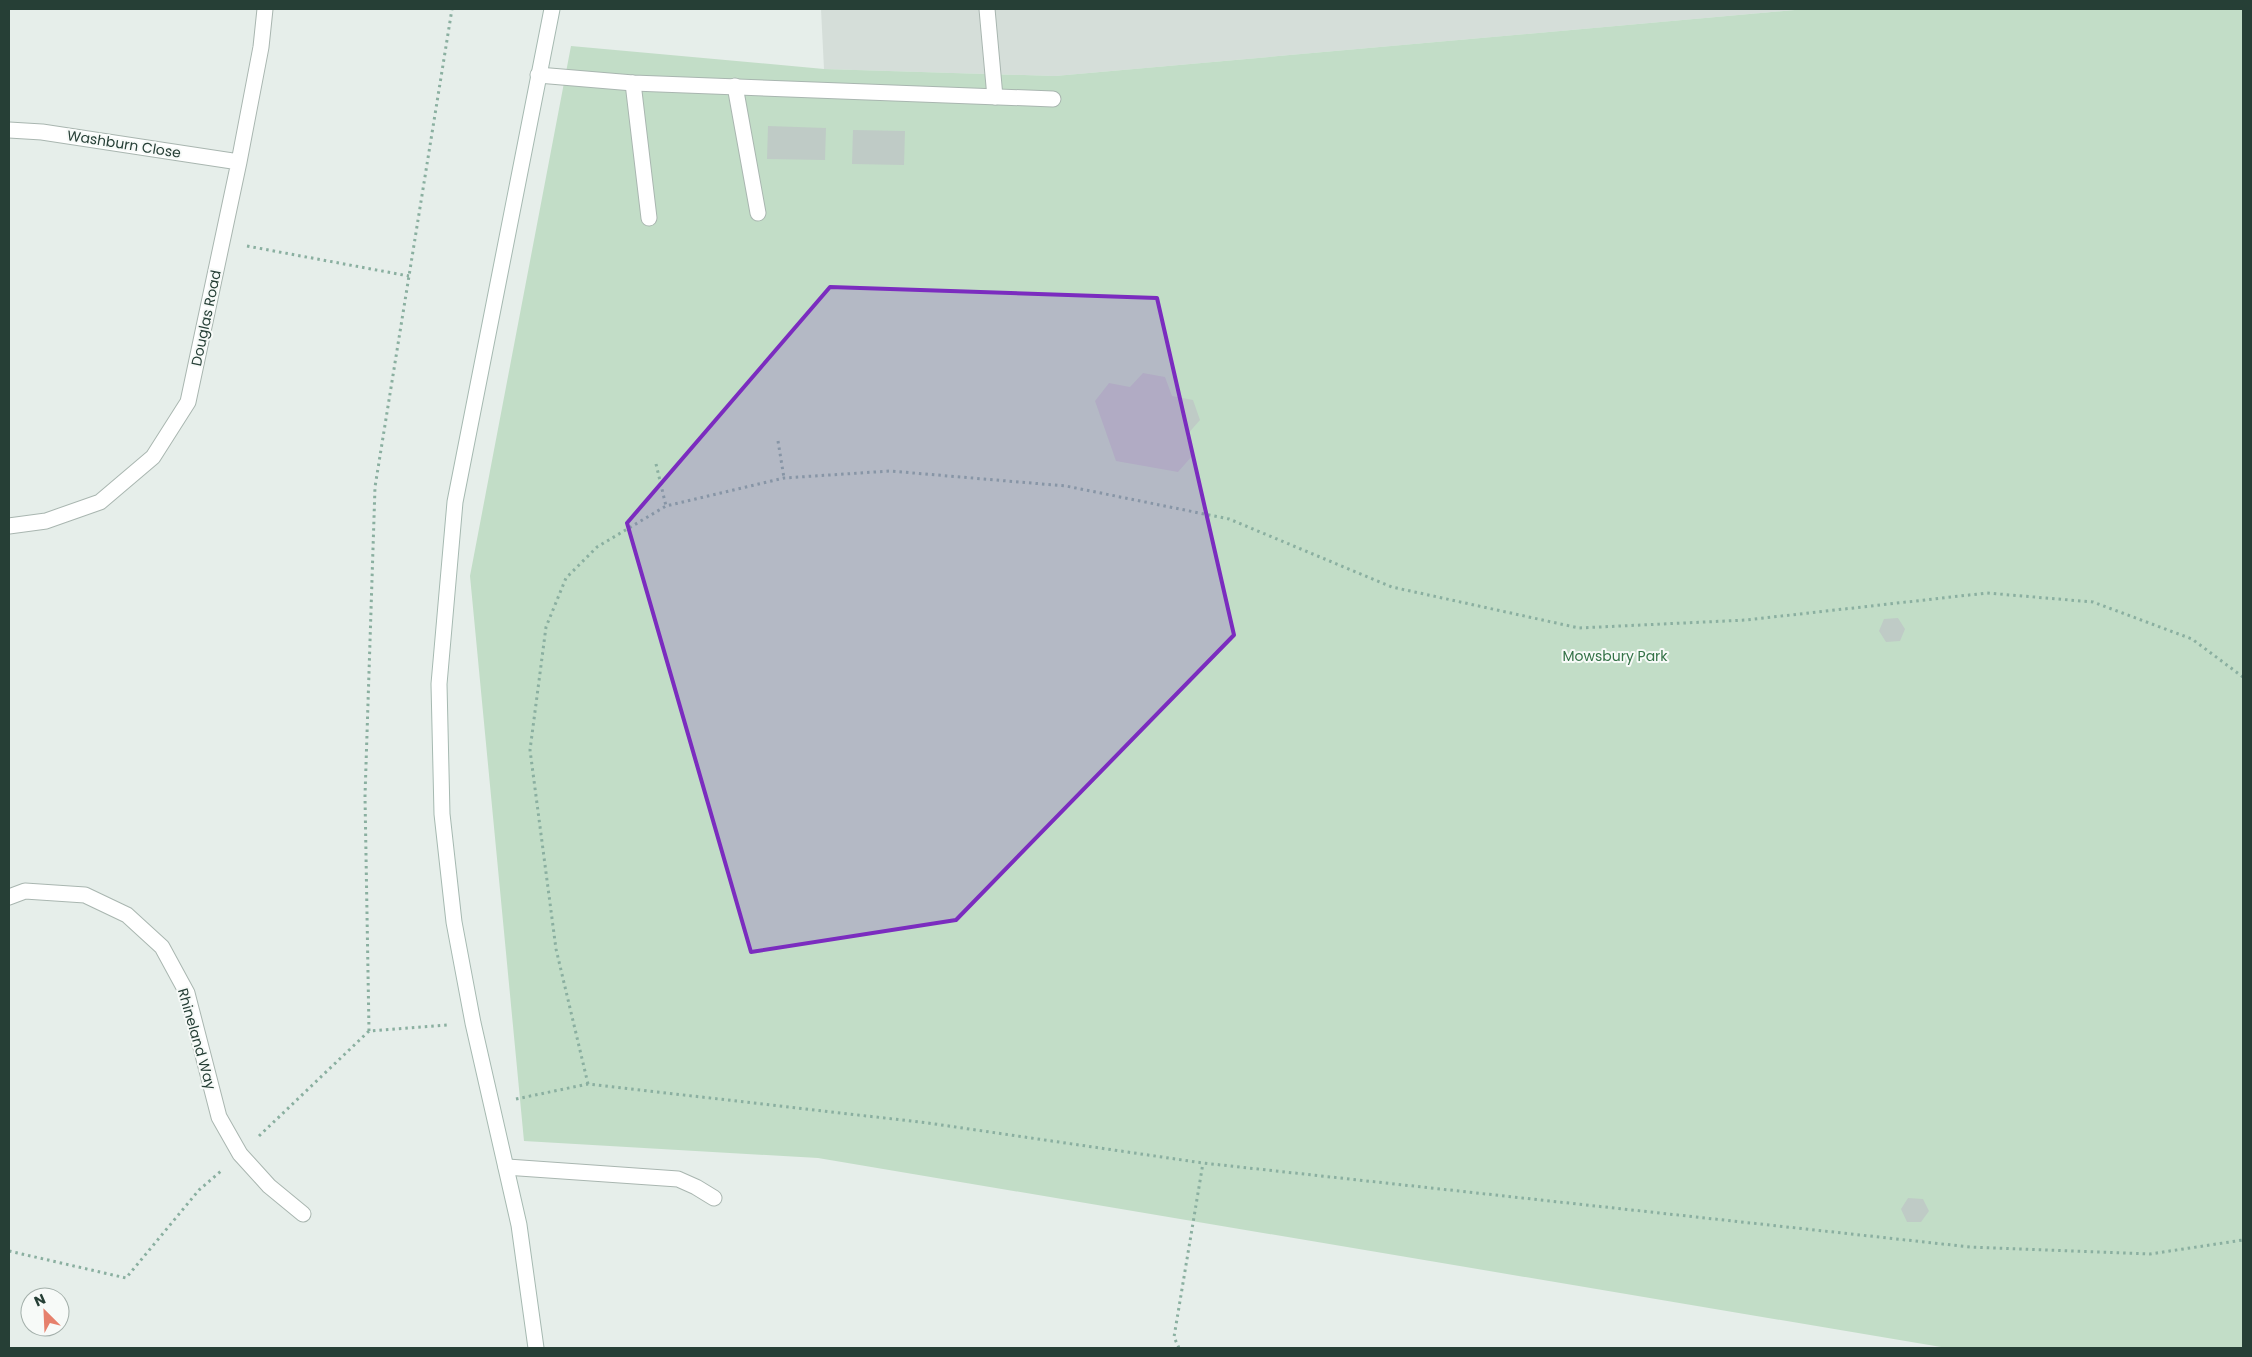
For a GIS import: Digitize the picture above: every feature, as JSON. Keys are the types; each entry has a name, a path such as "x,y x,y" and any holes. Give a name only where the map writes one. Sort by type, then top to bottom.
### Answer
{"street":[{"name":"Douglas Road","path":"9,526 46,522 100,502 153,457 188,402 239,162 261,47 265,9"},
{"path":"536,1348 519,1225 491,1104 454,922 442,814 439,684 455,502 552,9"},
{"path":"987,9 995,97"},
{"path":"538,75 633,83 1053,99"},
{"path":"633,83 649,218"},
{"path":"735,86 758,213"},
{"name":"Washburn Close","path":"9,130 42,132 239,162"},
{"name":"Rhineland Way","path":"9,897 26,891 85,895 127,915 162,947 187,994 219,1117 240,1154 269,1186 303,1214"},
{"path":"506,1167 678,1179 696,1186 714,1198"}],"path":[{"path":"369,1030 365,796 375,487 452,9"},
{"path":"222,241 409,276"},
{"path":"778,442 784,478"},
{"path":"656,464 666,506"},
{"path":"588,1084 556,949 530,750 546,628 566,578 597,547 666,506 784,478 890,471 1066,486 1230,520 1392,588 1580,628 1746,620 1987,593 2093,602 2192,639 2243,677"},
{"path":"491,1104 588,1084 928,1123 1203,1162 1970,1247 2150,1254 2243,1240"},
{"path":"1179,1348 1174,1337 1203,1162"}],"highlighted area":[{"path":"830,287 1157,298 1234,635 956,920 751,952 627,523"}],"shaded area":[{"path":"821,9 1806,9 1055,76 824,69"}],"green space":[{"name":"Mowsbury Park","path":"1806,9 2243,9 2243,1348 1947,1348 818,1158 524,1141 470,576 571,46 824,69 1055,76"}],"building":[{"path":"768,126 826,128 825,160 767,159"},
{"path":"853,130 905,131 904,165 852,164"},
{"path":"1143,373 1165,377 1172,396 1193,400 1200,420 1186,436 1193,455 1178,472 1116,461 1095,401 1109,383 1130,387"},
{"path":"1898,618 1905,629 1900,641 1886,642 1879,631 1884,619"},
{"path":"1908,1198 1923,1199 1929,1211 1921,1222 1907,1222 1901,1209"}]}
